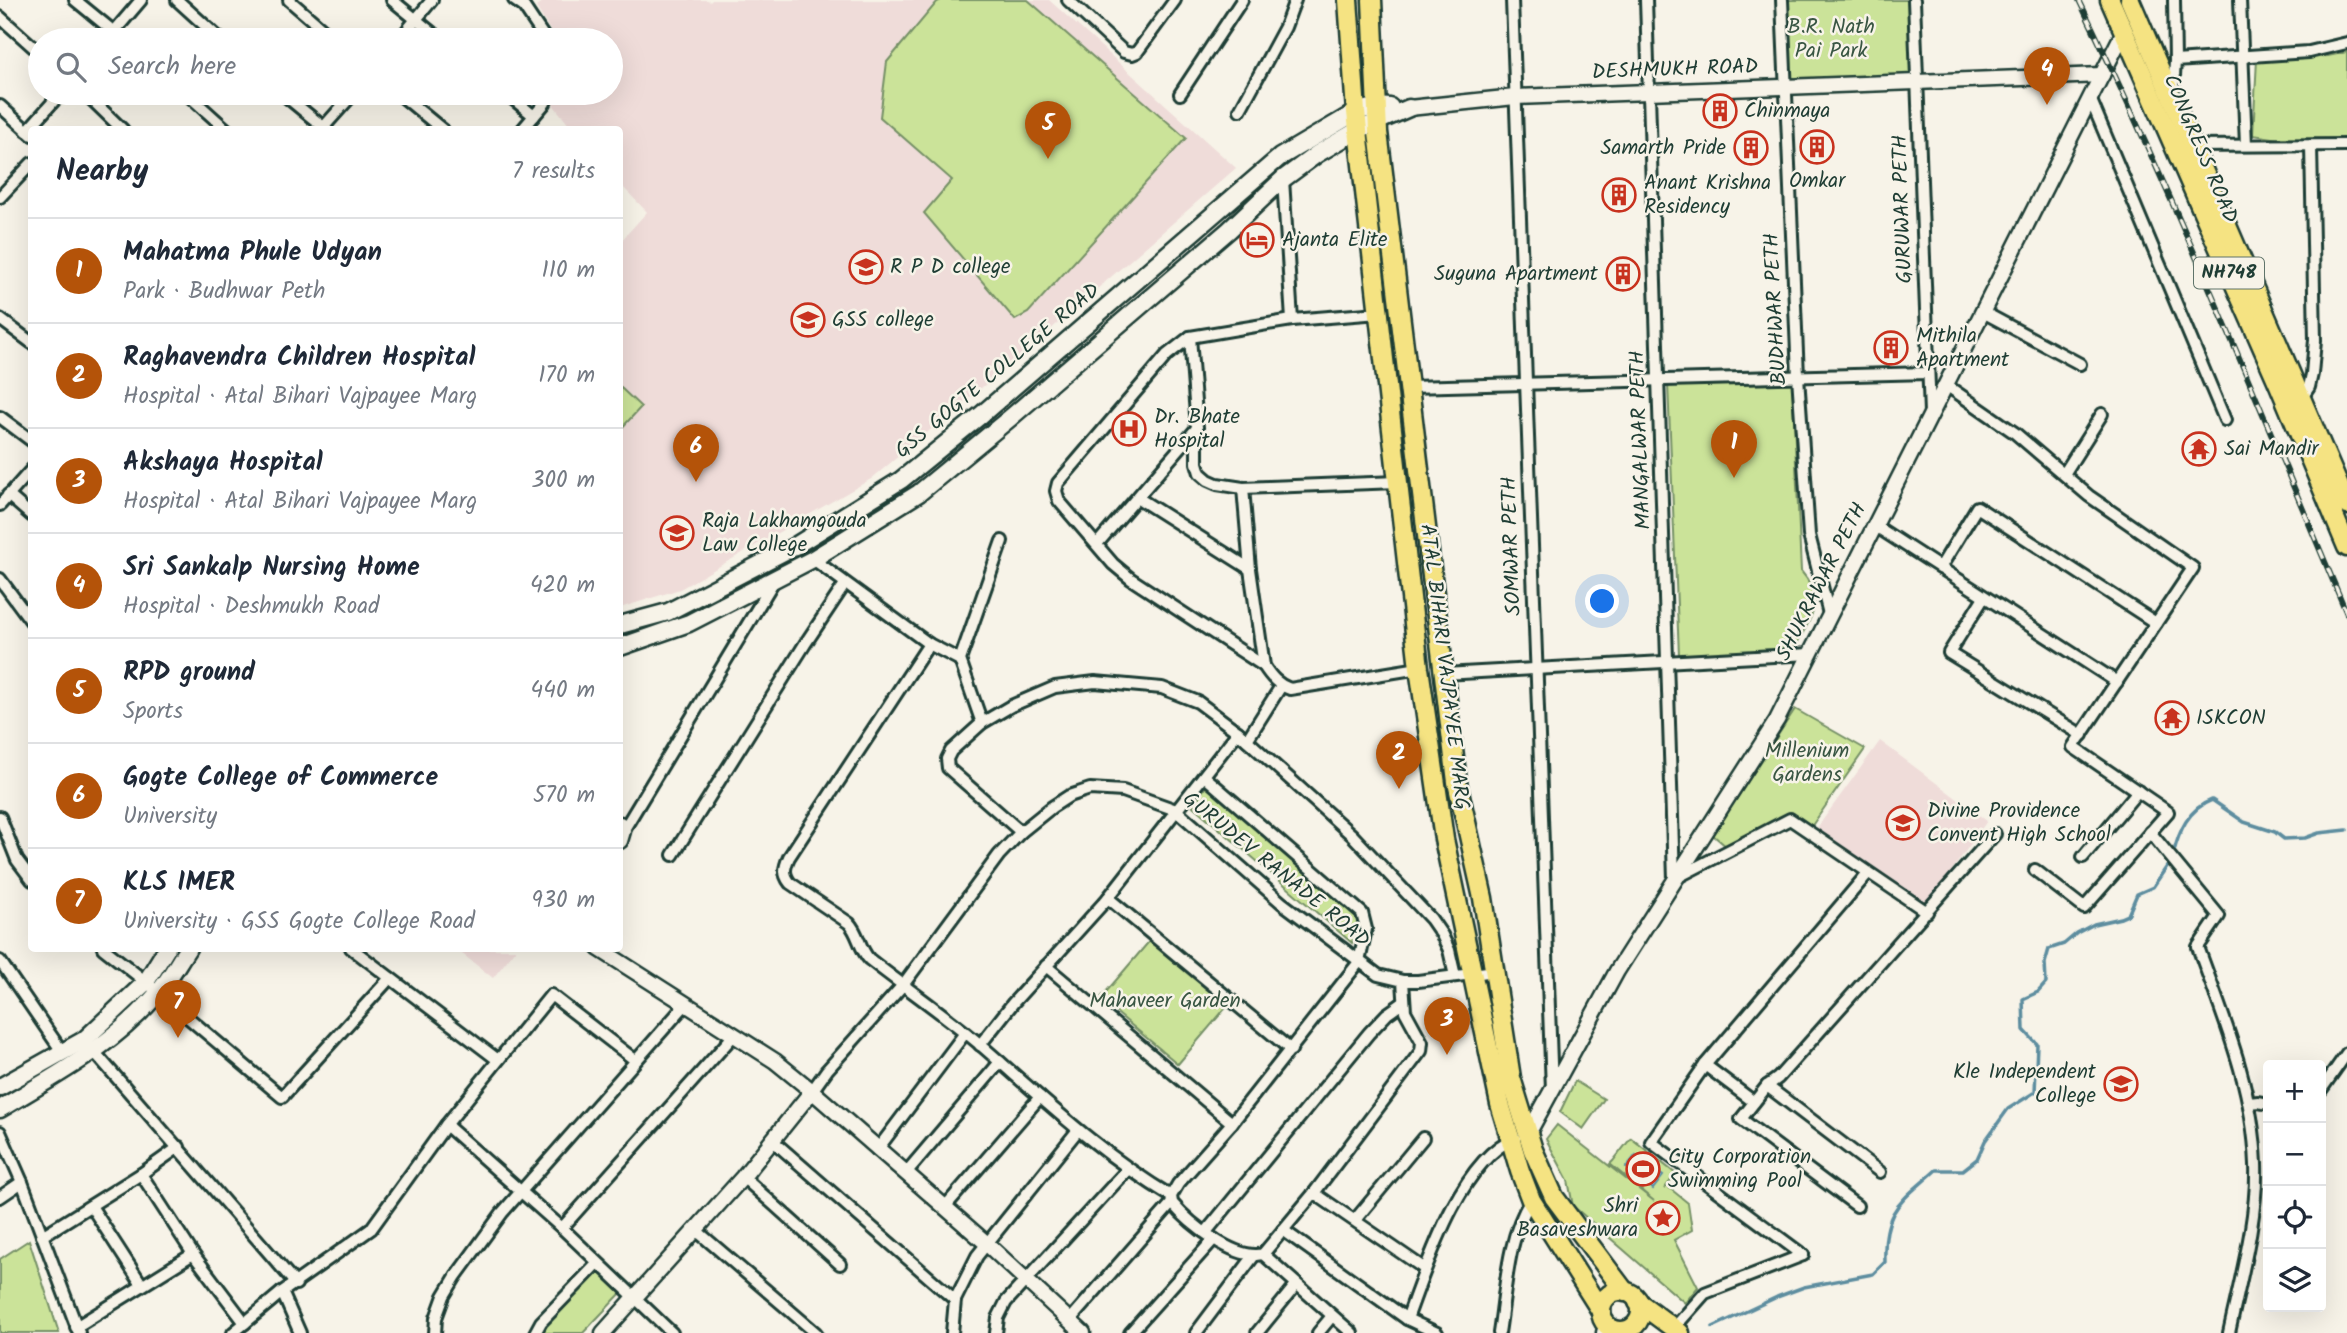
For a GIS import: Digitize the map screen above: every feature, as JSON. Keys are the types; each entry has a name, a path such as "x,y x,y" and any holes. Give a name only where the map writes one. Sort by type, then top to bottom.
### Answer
{"main road":[{"name":"ATAL BIHARI VAJPAYEE MARG","path":"1348,0 1357,121 1419,668 1444,839 1500,1104 1554,1197 1632,1297 1677,1331"},
{"name":"ATAL BIHARI VAJPAYEE MARG","path":"1372,0 1377,114 1457,782 1483,898 1519,1137 1531,1200 1619,1329"},
{"name":"CONGRESS ROAD","path":"2110,0 2347,505"},
{"name":"CONGRESS ROAD","path":"2136,5 2191,146 2333,478 2347,547"},
{"name":"DESHMUKH ROAD","path":"1377,114 1409,108"},
{"path":"623,646 689,623 813,559 936,480 1229,230 1283,179 1357,121 1377,114"},
{"name":"GSS GOGTE COLLEGE ROAD","path":"623,624 668,612 795,546 901,480 981,415 1280,157 1357,121"},
{"path":"152,987 165,952"},
{"path":"0,1109 89,1046 152,987 184,952"},
{"path":"0,1087 63,1053 89,1046"},
{"path":"1614,1293 1632,1297 1641,1312 1619,1329 1605,1300 1614,1293"}],"street":[{"path":"75,0 103,28"},
{"path":"118,28 142,0"},
{"path":"177,0 208,28"},
{"path":"289,0 321,28"},
{"path":"392,0 426,28"},
{"path":"409,28 432,0"},
{"path":"514,0 524,7 538,28"},
{"path":"524,7 534,0"},
{"path":"1068,0 1128,54 1138,52 1175,0"},
{"path":"1180,94 1242,0"},
{"path":"1240,110 1285,27 1295,0"},
{"name":"SOMWAR PETH","path":"1512,0 1552,1090"},
{"name":"MANGALWAR PETH","path":"1646,0 1674,879"},
{"name":"BUDHWAR PETH","path":"1782,0 1798,376 1809,535 1829,614"},
{"name":"GURUWAR PETH","path":"1914,0 1930,416"},
{"path":"2172,100 2175,61 2174,0"},
{"path":"2240,0 2246,145"},
{"path":"0,17 28,42"},
{"name":"SHUKRAWAR PETH","path":"1519,1137 1552,1090 1617,971 1777,720 2124,32"},
{"path":"2175,61 2309,52 2347,43"},
{"name":"DESHMUKH ROAD","path":"1409,108 1515,97 2102,75"},
{"path":"2090,98 2225,420"},
{"path":"35,126 51,105"},
{"path":"97,105 119,126"},
{"path":"200,105 223,126"},
{"path":"296,105 320,126"},
{"path":"327,126 345,105"},
{"path":"413,105 438,126"},
{"path":"521,105 534,116"},
{"path":"525,126 543,105"},
{"path":"0,106 28,132"},
{"path":"2191,146 2347,145"},
{"path":"2301,399 2309,387 2315,340 2311,146"},
{"path":"0,197 28,167"},
{"path":"1283,179 1292,320"},
{"path":"1983,312 2080,363"},
{"path":"1379,313 1292,320 1189,337 1167,355 1058,483 1056,491 1059,501 1113,564 1131,579 1264,666 1281,686 1290,689 1419,668"},
{"path":"0,319 28,341"},
{"path":"1189,337 1197,428 1197,463 1200,473 1208,480 1243,488 1398,482"},
{"path":"1409,387 1928,373"},
{"path":"1947,385 2015,433 2089,496 2193,568 2073,747 2168,811 2084,908 2035,870"},
{"path":"2064,474 2102,414"},
{"path":"0,417 28,437"},
{"path":"1097,544 1197,428"},
{"path":"0,505 28,473"},
{"path":"1243,488 1250,569 1264,666"},
{"path":"8,495 28,512"},
{"path":"1139,498 1250,569"},
{"path":"1940,568 1977,507 2156,622"},
{"path":"1874,525 2117,682"},
{"path":"982,723 960,660 1002,541"},
{"path":"813,559 929,644 960,660"},
{"path":"623,829 777,577"},
{"path":"0,579 28,617"},
{"path":"673,855 845,584"},
{"path":"1984,597 1949,653 2082,735"},
{"path":"929,644 789,857 784,868 785,877 849,923 863,952 980,1045 1078,1130 1172,1199 1210,1236 1240,1252 1258,1256 1352,1333"},
{"path":"1444,674 1810,654"},
{"path":"1021,832 948,768 947,759 951,751 982,723 1011,706 1055,687 1095,681 1162,688 1198,702 1238,732 1352,835 1431,919 1449,950 1455,976"},
{"path":"1247,740 1281,686"},
{"path":"980,1045 1013,1003 1108,898 1238,732"},
{"path":"1070,1320 1172,1199 1178,1184 1233,1123 1359,962 1366,929 1362,913 1204,776"},
{"name":"GURUDEV RANADE ROAD","path":"812,1091 827,1070 902,985 999,855 1021,832 1069,796 1090,789 1123,790 1176,810 1282,903 1378,975 1403,981 1495,971"},
{"path":"2083,857 2138,791"},
{"path":"0,817 17,860 28,875"},
{"path":"1674,879 1790,819 1927,912"},
{"path":"2150,832 2219,916 2198,947 2236,1054 2250,1103 2256,1166 2251,1231 2229,1333"},
{"path":"1857,1206 1741,1119 1767,1086 1778,1078 1995,834"},
{"path":"1677,1331 1705,1293 1803,1255 1651,1142 1706,1065 1868,873"},
{"path":"1108,898 1291,1050"},
{"path":"108,952 282,1097 390,978"},
{"path":"356,952 498,1060"},
{"path":"604,952 775,1061 986,1244 1083,1333"},
{"path":"0,961 63,1053"},
{"path":"1046,966 1233,1123"},
{"path":"1196,1333 1258,1256 1314,1193 1421,1051 1422,1042 1411,1024 1404,1002 1403,981"},
{"path":"233,1333 282,1292 371,1230 446,1125 551,995 635,1060"},
{"path":"1130,1333 1370,1033 1387,1014 1404,1002"},
{"path":"435,1333 436,1318 444,1296 520,1191 685,1005"},
{"path":"877,1150 965,1033"},
{"path":"562,1228 734,1035"},
{"path":"89,1046 296,1284"},
{"path":"2326,1083 2347,1053"},
{"path":"905,1174 1000,1062"},
{"path":"1706,1065 1754,1102"},
{"path":"1767,1086 1880,1172"},
{"path":"603,1333 697,1231 812,1091"},
{"path":"944,1208 1040,1097"},
{"path":"2250,1103 2263,1103"},
{"path":"446,1125 562,1228 672,1333"},
{"path":"952,1333 955,1300 966,1276 986,1244 1078,1130"},
{"path":"0,1132 22,1182 77,1330 193,1254"},
{"path":"1406,1319 1425,1269 1458,1199 1485,1159 1497,1148 1519,1137"},
{"path":"1355,1220 1423,1138"},
{"path":"772,1140 955,1300"},
{"path":"42,1236 179,1147"},
{"path":"996,1333 998,1318 1006,1302 1128,1169"},
{"path":"141,1174 193,1254 245,1323"},
{"path":"743,1177 840,1264"},
{"path":"0,1197 22,1182"},
{"path":"1314,1193 1425,1269"},
{"path":"1499,1333 1515,1234 1520,1217 1531,1200"},
{"path":"90,1206 142,1285"},
{"path":"1283,1230 1406,1319 1437,1333"},
{"path":"697,1231 816,1333"},
{"path":"536,1333 541,1322 598,1263"},
{"path":"1257,1333 1296,1285"},
{"path":"282,1292 300,1333"},
{"path":"1318,1333 1332,1316"}],"shaded area":[{"path":"545,0 1049,0 1236,168 1026,351 871,479 680,589 623,607 623,239 647,212 623,187 623,126 570,126 554,105 623,105 623,28 549,28 536,7"},
{"name":"Divine Providence Convent High School","path":"1880,741 1987,821 1925,908 1814,832"},
{"path":"460,952 514,952 493,978"}],"green space":[{"path":"941,0 1028,0 1186,138 1028,313 1015,320 924,213 952,180 880,117 887,62"},
{"name":"B.R. Nath Pai Park","path":"1788,0 1908,0 1911,76 1791,81"},
{"path":"2347,52 2347,139 2318,145 2253,135 2257,59 2328,56"},
{"path":"1792,378 1801,571 1813,592 1810,619 1794,649 1679,655 1668,384"},
{"path":"623,390 641,407 623,427"},
{"name":"Millenium Gardens","path":"1795,709 1865,749 1811,827 1791,814 1727,847 1713,835"},
{"path":"1210,780 1359,916 1352,943 1193,806"},
{"name":"Mahaveer Garden","path":"1152,938 1229,1004 1178,1064 1100,999"},
{"path":"1575,1081 1604,1099 1583,1129 1560,1112"},
{"path":"1557,1125 1654,1201 1610,1164 1631,1138 1676,1174 1664,1189 1667,1186 1688,1203 1692,1230 1674,1240 1698,1287 1685,1303 1573,1206 1568,1180 1546,1139"},
{"path":"29,1240 59,1333 0,1333 0,1259"},
{"path":"598,1269 622,1292 583,1333 539,1333 544,1323"}],"water":[{"name":"City Corporation Swimming Pool","path":"1636,1155 1663,1176 1653,1189 1626,1167"}],"waterway":[{"path":"2173,855 2186,822 2197,809 2212,800 2244,822 2275,832 2284,839 2347,830"},
{"path":"1713,1327 1804,1287 1873,1274 1885,1262 1887,1229 1904,1199 1936,1170 1963,1170 1977,1159 1985,1141 2008,1109 2035,1092 2037,1044 2024,1030 2023,999 2038,992 2046,983 2045,963 2049,949 2064,944 2094,924 2128,915 2137,894 2153,887 2170,862"}],"railway":[{"path":"2079,0 2183,228 2347,614"}],"place":[{"name":"Sri Sankalp Nursing Home","path":"2047,105"},
{"name":"Chinmaya","path":"1720,111"},
{"name":"Omkar","path":"1817,147"},
{"name":"Samarth Pride","path":"1751,148"},
{"name":"RPD ground","path":"1048,159"},
{"name":"Anant Krishna Residency","path":"1619,195"},
{"name":"Ajanta Elite","path":"1257,240"},
{"name":"R P D college","path":"866,267"},
{"name":"Suguna Apartment","path":"1623,274"},
{"name":"GSS college","path":"808,320"},
{"name":"Mithila Apartment","path":"1891,348"},
{"name":"Dr. Bhate Hospital","path":"1129,429"},
{"name":"Sai Mandir","path":"2199,449"},
{"name":"Mahatma Phule Udyan","path":"1734,478"},
{"name":"Gogte College of Commerce","path":"696,482"},
{"name":"Raja Lakhamgouda Law College","path":"677,533"},
{"name":"ISKCON","path":"2172,718"},
{"name":"Raghavendra Children Hospital","path":"1399,789"},
{"name":"Divine Providence Convent High School","path":"1903,823"},
{"name":"KLS IMER","path":"178,1038"},
{"name":"Akshaya Hospital","path":"1447,1055"},
{"name":"Kle Independent College","path":"2121,1084"},
{"name":"City Corporation Swimming Pool","path":"1643,1169"},
{"name":"Shri Basaveshwara","path":"1663,1218"}]}
